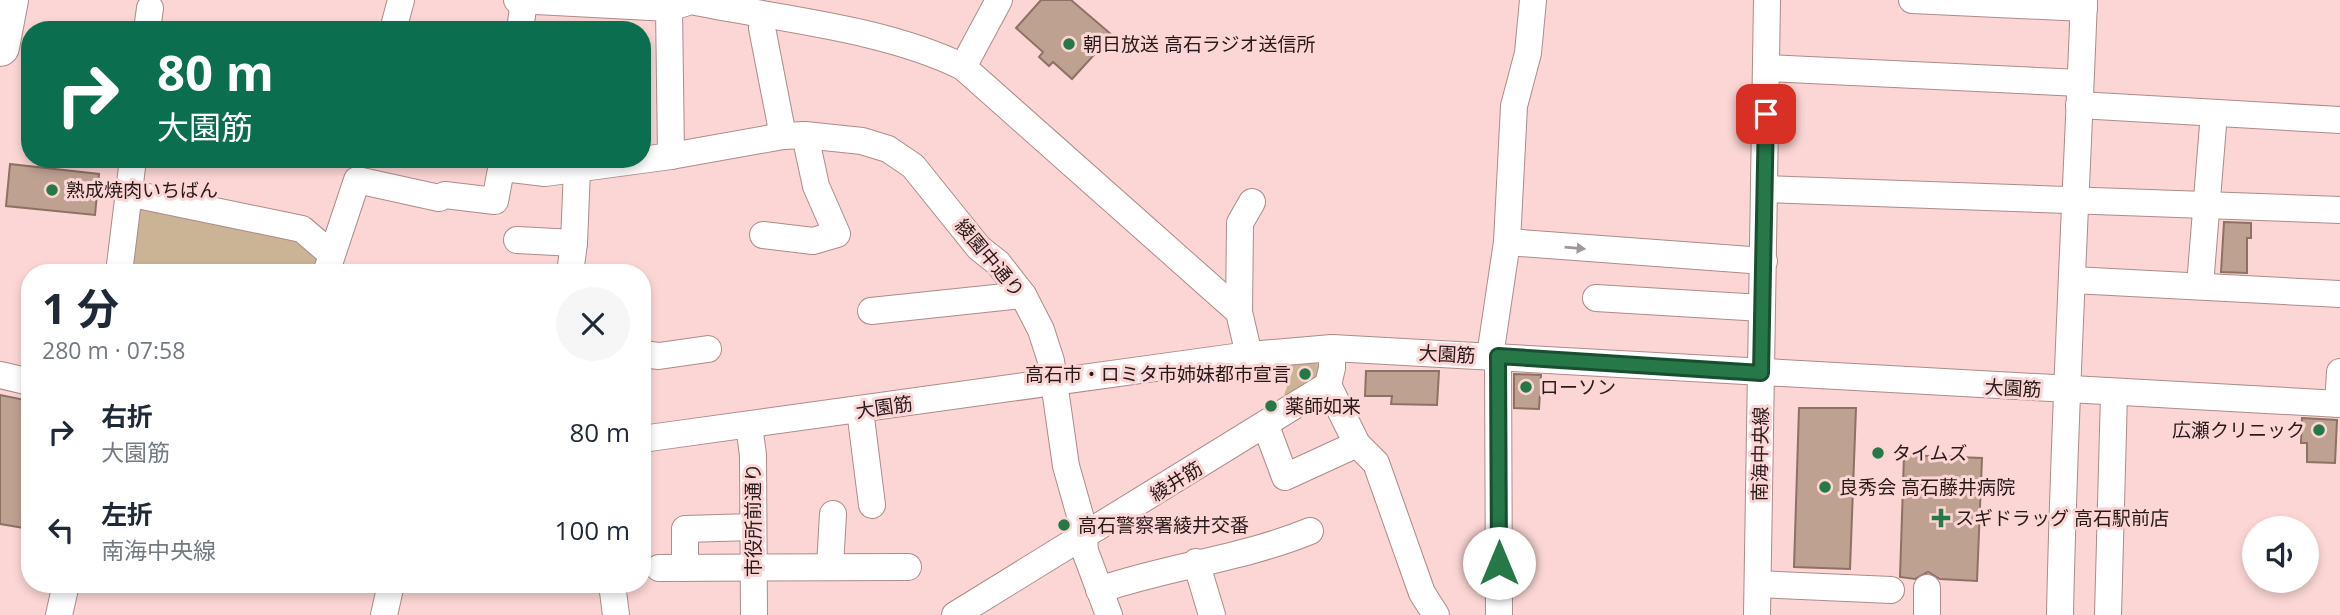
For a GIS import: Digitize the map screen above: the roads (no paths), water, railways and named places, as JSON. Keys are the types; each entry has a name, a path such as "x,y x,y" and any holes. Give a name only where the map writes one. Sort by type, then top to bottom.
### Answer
{"highway":[{"path":"0,47 9,0"}],"street":[{"path":"395,21 401,0"},
{"path":"517,0 677,2 758,10 867,34 938,55 963,67 1239,312"},
{"path":"963,67 999,0"},
{"path":"1499,615 1494,356 1507,242 1514,106 1528,53 1533,0"},
{"name":"南海中央線","path":"1757,615 1767,0"},
{"path":"1912,0 2084,4 2073,280 2064,405 2060,615"},
{"path":"521,21 524,1"},
{"path":"671,156 677,2"},
{"path":"758,10 794,136 837,234 813,241 763,235"},
{"path":"1767,68 2079,94 2214,113 2340,120"},
{"path":"2200,285 2214,113"},
{"name":"綾園中通り","path":"651,159 794,136 862,141 888,149 913,166 979,248 998,263 1023,295 1041,330 1054,384 1066,466 1083,538 1109,615"},
{"path":"120,264 132,168"},
{"path":"328,263 357,180 439,198 445,195 495,201 502,168"},
{"name":"綾園中通り","path":"521,168 544,173 584,168"},
{"path":"571,264 577,169"},
{"path":"1764,189 2340,210"},
{"path":"128,193 302,229 328,263"},
{"path":"1249,355 1239,312 1240,223 1252,202"},
{"path":"517,240 574,243"},
{"path":"1507,242 1764,261"},
{"path":"2073,280 2340,294"},
{"path":"871,311 1023,295"},
{"path":"1596,298 1762,308"},
{"path":"1332,348 1332,368 1328,385 1357,444 1376,463 1422,593 1436,615"},
{"name":"大園筋","path":"651,438 1249,355 1332,348 2114,394 2339,404"},
{"path":"651,355 708,349"},
{"path":"2339,404 2340,372"},
{"path":"0,375 21,380"},
{"name":"綾井筋","path":"962,613 1328,385"},
{"path":"2108,615 2114,394"},
{"path":"860,410 872,505"},
{"name":"市役所前通り","path":"749,425 753,455 754,615"},
{"path":"1266,426 1285,477 1357,444"},
{"path":"830,566 833,514"},
{"path":"754,527 685,529 672,568 754,570 765,565 908,567"},
{"path":"1099,590 1138,576 1196,562 1229,563 1310,531"},
{"path":"1196,562 1212,615"},
{"path":"1758,584 1891,590"},
{"path":"1927,588 1927,615"},
{"path":"59,615 64,593"},
{"path":"384,615 389,593"}],"place":[{"name":"朝日放送 高石ラジオ送信所","path":"1069,44"},
{"name":"熟成焼肉いちばん","path":"52,190"},
{"name":"高石市・ロミタ市姉妹都市宣言","path":"1305,374"},
{"name":"ローソン","path":"1526,387"},
{"name":"薬師如来","path":"1271,406"},
{"name":"広瀬クリニック","path":"2319,430"},
{"name":"タイムズ","path":"1878,453"},
{"name":"良秀会 高石藤井病院","path":"1825,487"},
{"name":"スギドラッグ 高石駅前店","path":"1941,518"},
{"name":"高石警察署綾井交番","path":"1064,525"}]}
